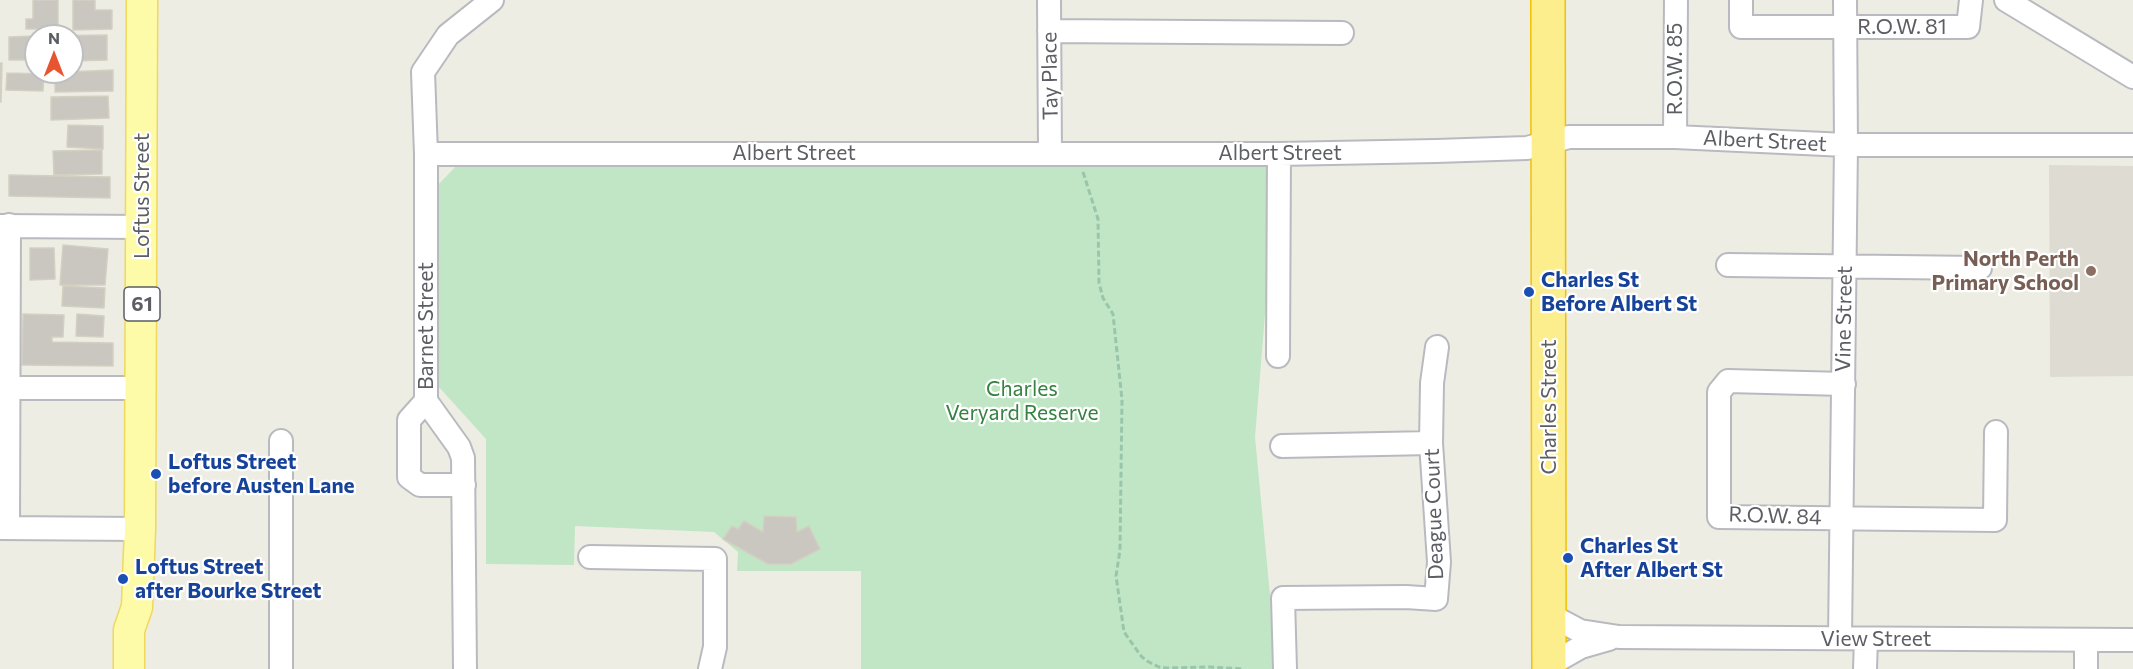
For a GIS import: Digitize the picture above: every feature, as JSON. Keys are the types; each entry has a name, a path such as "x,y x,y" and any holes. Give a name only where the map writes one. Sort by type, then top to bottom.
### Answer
{"highway":[{"name":"Charles Street","path":"1548,0 1549,667"}],"main road":[{"name":"Loftus Street","path":"129,669 129,630 137,607 140,529 141,0"},
{"name":"Loftus Street","path":"137,607 147,633 147,669"}],"street":[{"name":"Barnet Street","path":"465,669 463,458 459,447 426,401 426,154 423,72 448,35 492,0"},
{"name":"Tay Place","path":"1049,0 1050,153"},
{"name":"R.O.W. 85","path":"1675,137 1676,0"},
{"path":"1741,0 1741,27 1846,27"},
{"name":"Vine Street","path":"1840,638 1846,145 1845,0"},
{"name":"R.O.W. 81","path":"1846,27 1968,27 1971,0"},
{"path":"2006,0 2133,77"},
{"path":"1049,31 1342,33"},
{"name":"Albert Street","path":"426,154 1279,154 1493,149 1527,147 1569,137 1675,137 1846,145 2133,145"},
{"path":"1278,356 1279,154"},
{"path":"140,529 4,528 4,226 142,227"},
{"path":"1728,265 1980,268"},
{"name":"Deague Court","path":"1285,669 1283,598 1406,597 1436,599 1439,562 1431,443 1432,383 1437,347"},
{"name":"R.O.W. 84","path":"1844,384 1728,381 1719,392 1719,517 1995,520 1996,432"},
{"path":"4,388 141,388"},
{"path":"426,401 410,420 410,477 420,485 464,485"},
{"path":"281,441 281,669"},
{"path":"1282,446 1431,443"},
{"path":"590,557 715,559 715,647 710,669"},
{"name":"View Street","path":"1548,614 1580,631 1619,637 2133,640"},
{"name":"View Street","path":"1549,667 1581,647 1619,637"},
{"path":"1865,669 1866,639"},
{"path":"2086,640 2086,669"},
{"path":"715,647 723,669"}],"path":[{"path":"1076,153 1098,219 1099,283 1102,298 1113,314 1122,400 1120,550 1116,576 1124,632 1146,661 1159,667 1244,669"}],"shaded area":[{"name":"North Perth Primary School","path":"2049,165 2133,166 2133,376 2050,377"}],"green space":[{"name":"Charles Veryard Reserve","path":"460,162 1277,167 1255,437 1277,669 861,669 861,571 737,571 738,552 714,532 575,526 574,565 486,564 486,439 438,386 436,187"}],"building":[{"path":"33,0 58,0 58,24 26,24 26,19 33,19"},
{"path":"73,0 95,0 95,10 112,10 112,29 84,30 84,24 73,24"},
{"path":"84,35 107,35 107,60 84,61"},
{"path":"24,36 24,60 9,60 9,37"},
{"path":"0,63 2,63 1,102 0,102"},
{"path":"113,70 113,91 55,92 55,84 84,84 84,71"},
{"path":"7,73 24,73 24,84 43,84 43,91 6,90"},
{"path":"108,96 109,118 51,120 51,97"},
{"path":"68,125 103,126 103,149 67,147"},
{"path":"102,150 102,174 54,175 53,151"},
{"path":"9,175 110,177 110,198 9,196"},
{"path":"63,245 108,249 105,285 60,285"},
{"path":"30,248 54,248 55,279 30,280"},
{"path":"63,286 105,288 104,308 62,306"},
{"path":"23,314 64,315 63,337 52,337 52,342 113,343 113,366 22,365"},
{"path":"77,314 104,316 103,337 76,336"},
{"path":"764,516 796,517 797,532 809,526 820,549 791,564 768,564 723,539 732,526 738,529 744,521 763,532"}],"place":[{"name":"North Perth Primary School","path":"2091,271"},
{"name":"Charles St Before Albert St","path":"1529,292"},
{"name":"Loftus Street before Austen Lane","path":"156,474"},
{"name":"Charles St After Albert St","path":"1568,558"},
{"name":"Loftus Street after Bourke Street","path":"123,579"}]}
